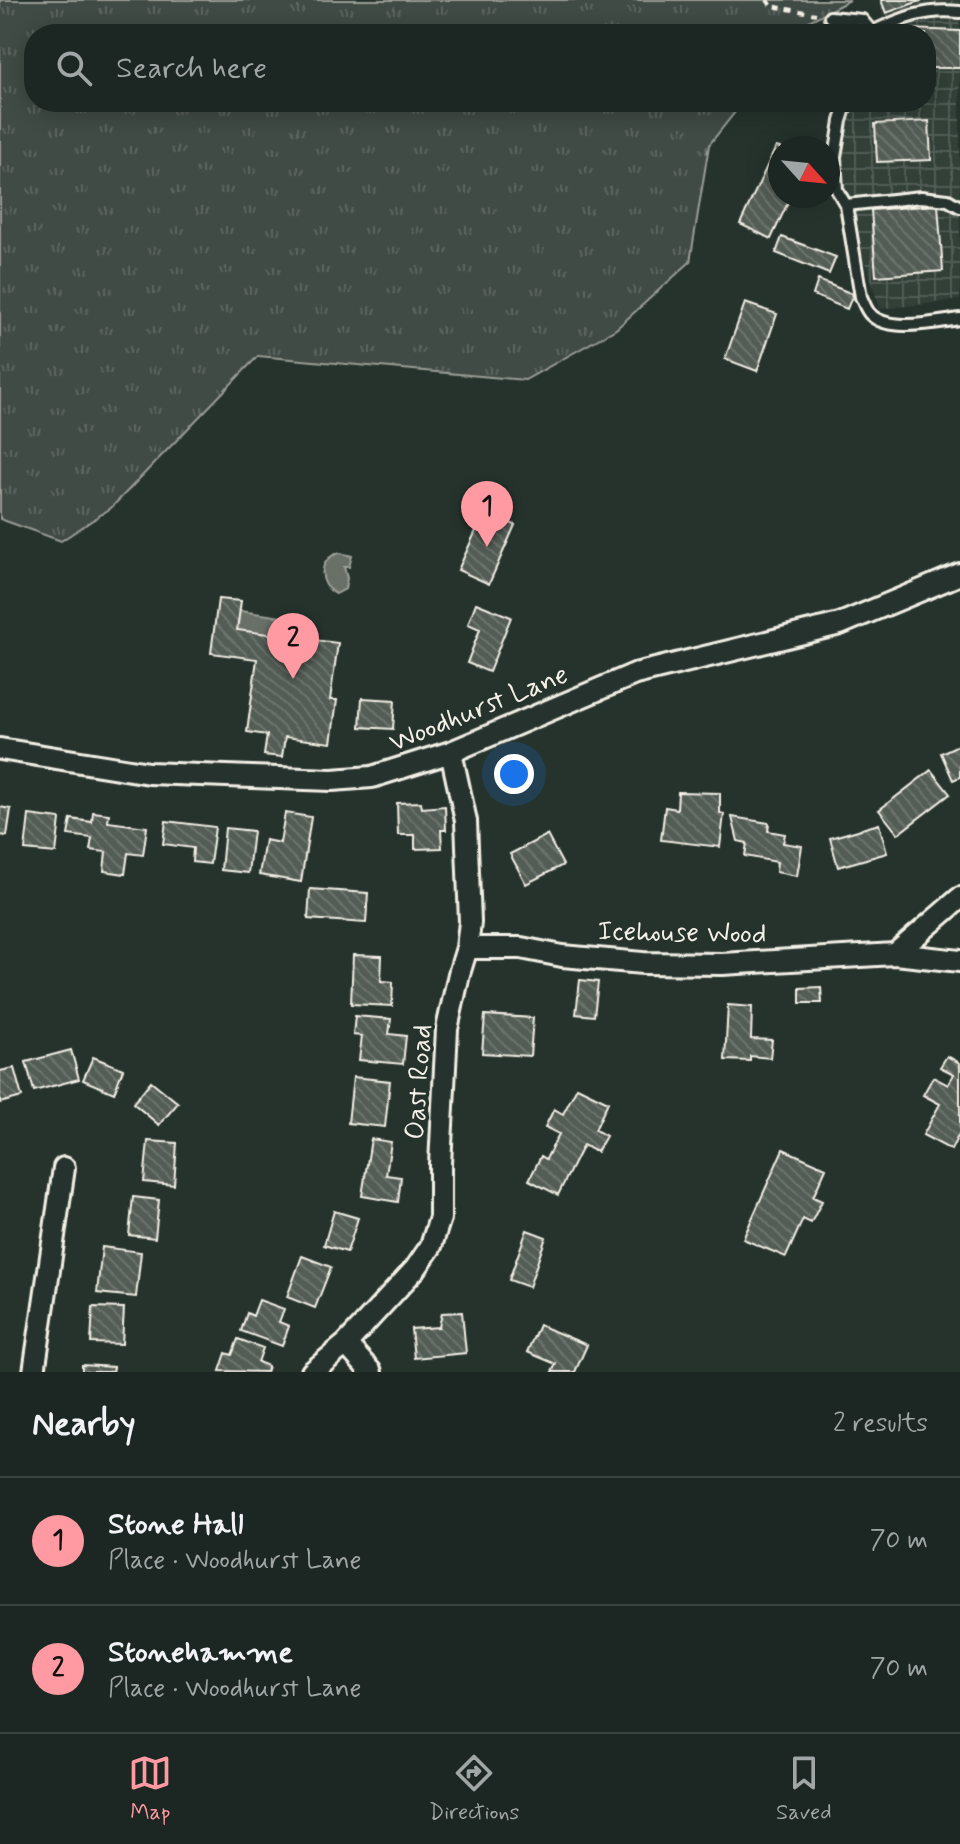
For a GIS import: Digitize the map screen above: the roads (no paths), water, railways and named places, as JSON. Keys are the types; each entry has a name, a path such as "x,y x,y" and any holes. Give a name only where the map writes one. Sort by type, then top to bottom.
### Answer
{"street":[{"name":"Woodhurst Lane","path":"0,749 149,773 332,780 372,777 451,752 635,674 840,624 960,574"},
{"name":"Oast Road","path":"312,1372 346,1344 416,1268 436,1233 440,1218 447,1029 467,948 470,922 466,821 451,752"},
{"path":"895,954 960,898"},
{"name":"Icehouse Wood","path":"467,948 521,948 562,956 699,964 895,954 960,961"},
{"path":"34,1372 64,1168"},
{"path":"346,1344 371,1372"}],"lane":[{"path":"890,24 909,15 942,9 960,12"},
{"path":"830,17 862,20 865,24"},
{"path":"844,112 835,157 837,190 846,205 861,297 873,317 892,324 960,319"},
{"path":"846,205 921,197 948,200 960,207"}],"place":[{"name":"Stone Hall","path":"487,547"},
{"name":"Stonehamme","path":"293,679"}]}
